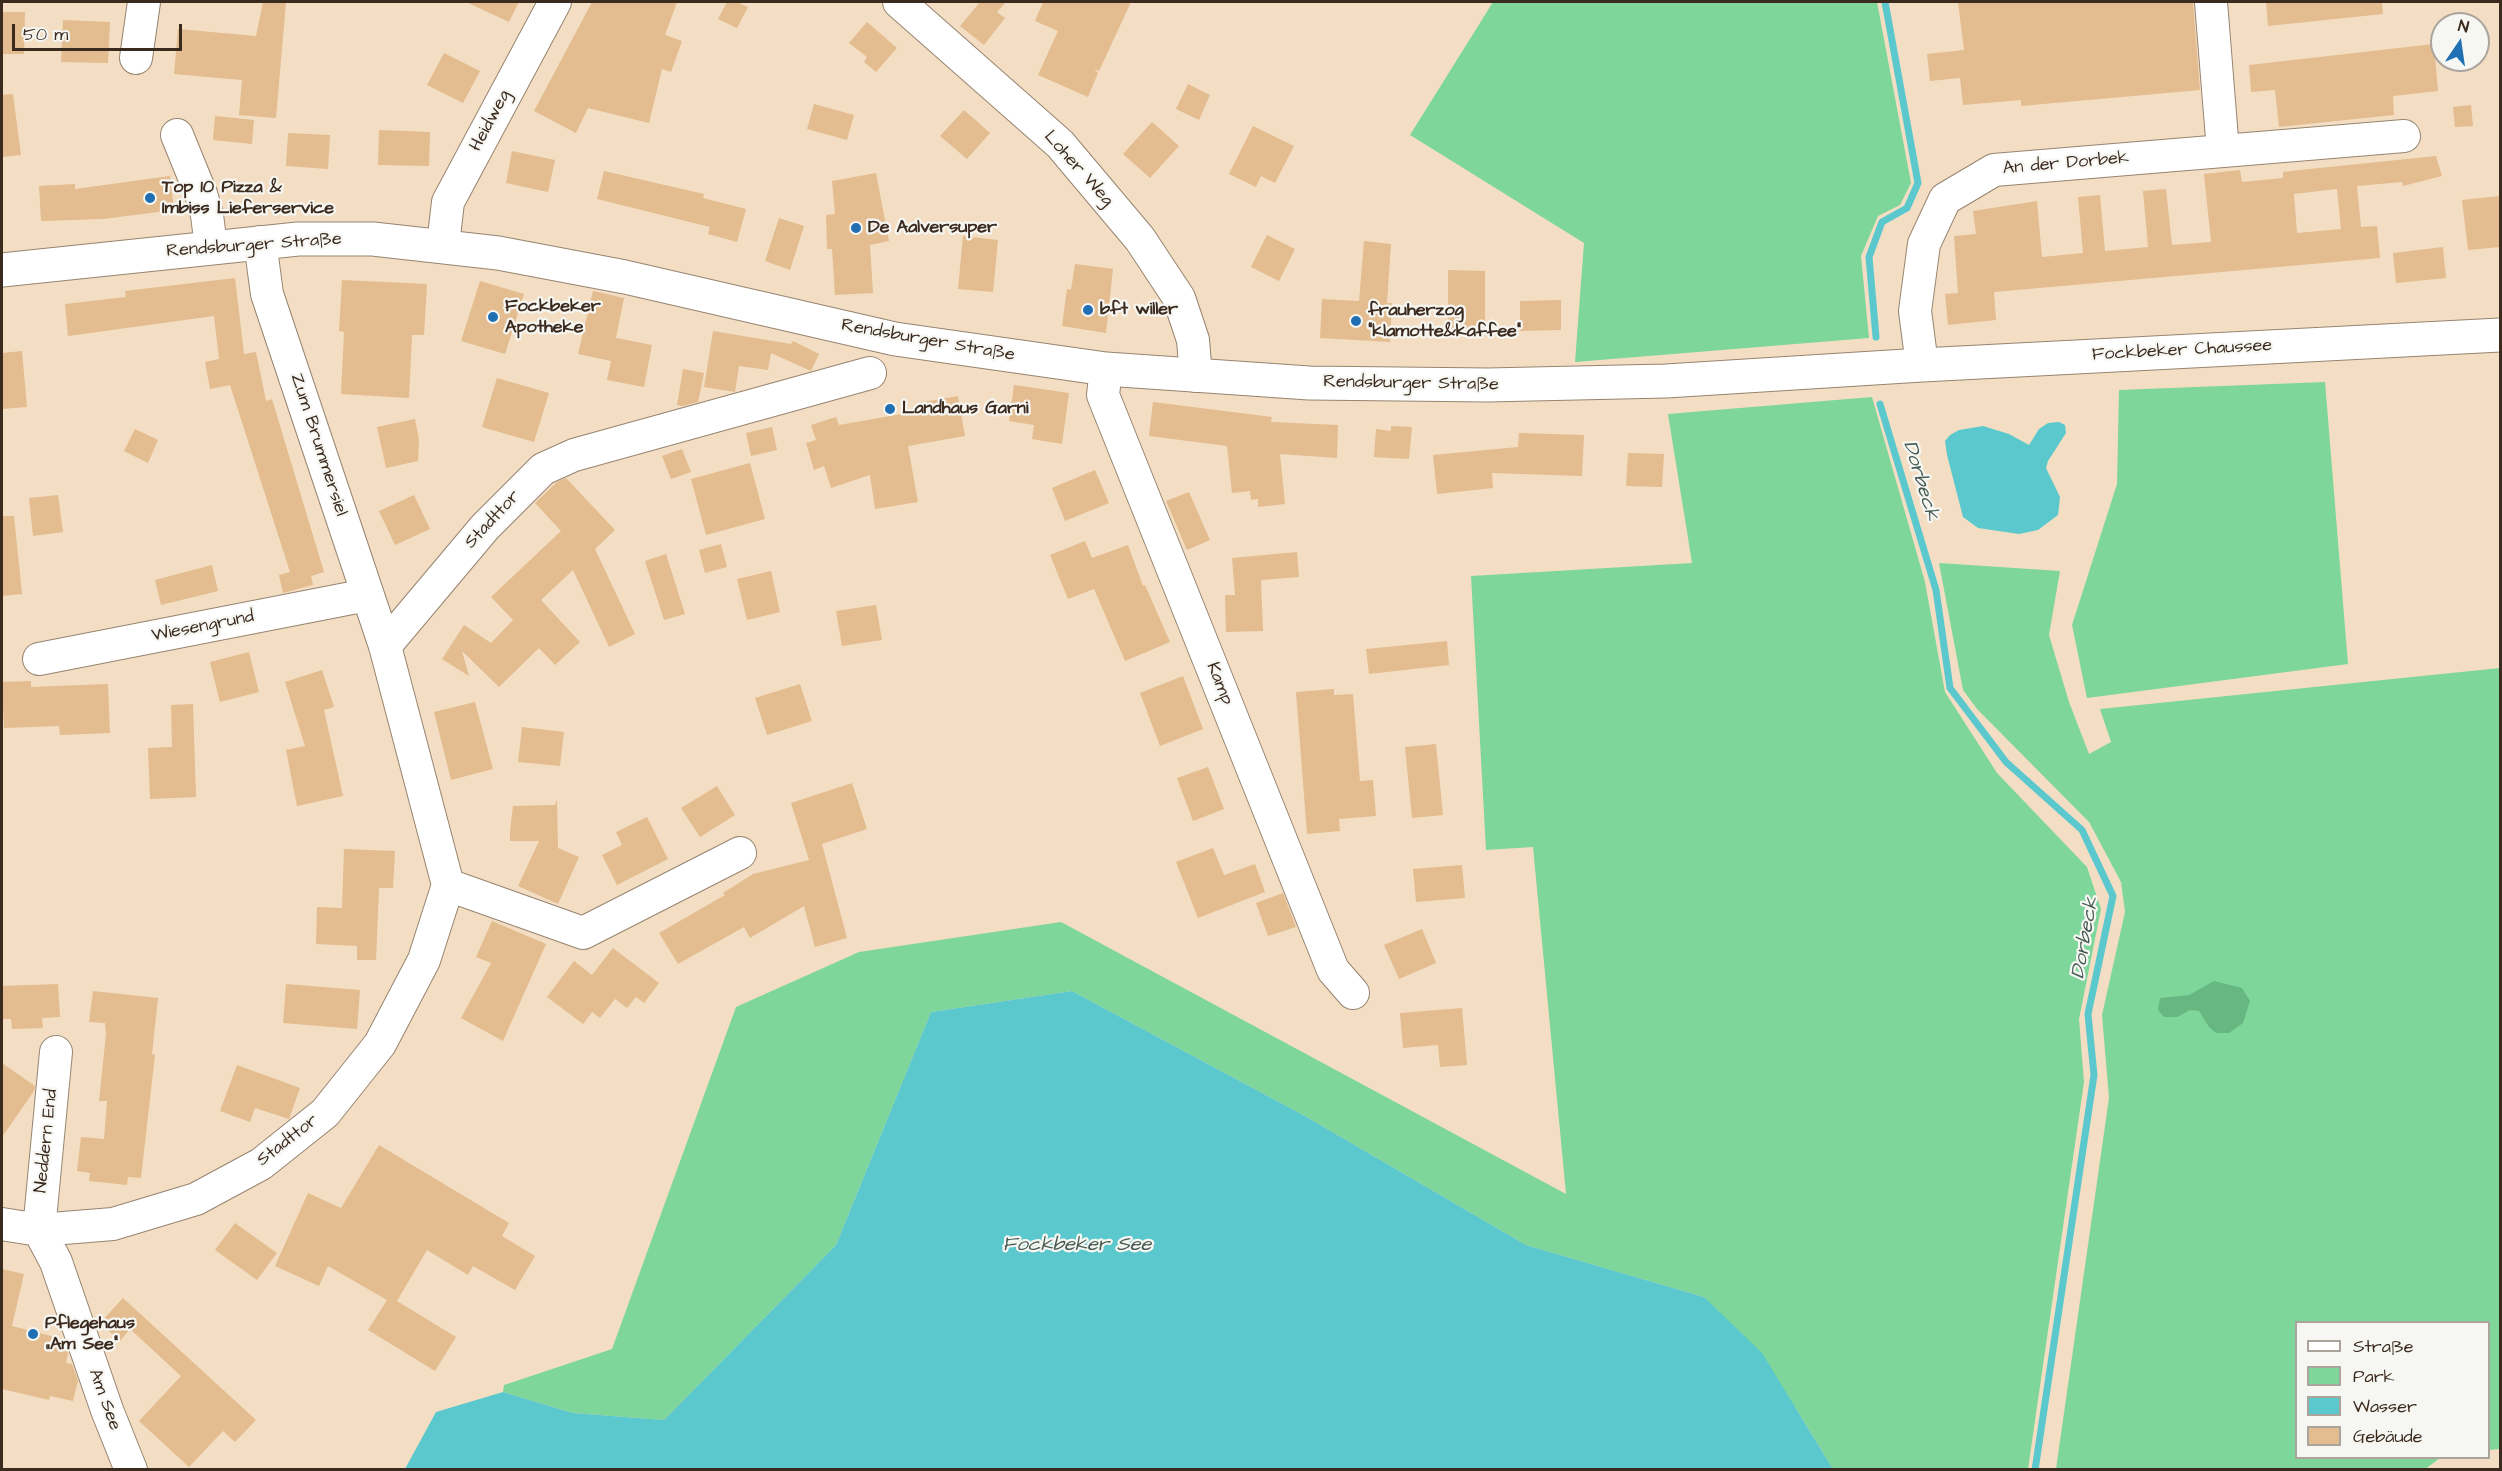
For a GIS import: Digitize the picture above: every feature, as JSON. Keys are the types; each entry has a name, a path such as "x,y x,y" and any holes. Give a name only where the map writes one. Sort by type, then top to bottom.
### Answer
{"main road":[{"name":"Rendsburger Straße","path":"2,270 260,242 298,239 373,239 443,245 498,253 625,277 895,339 1106,369 1309,383 1488,385 1666,381 1863,369"},
{"name":"Fockbeker Chaussee","path":"1863,369 2500,335"}],"street":[{"path":"136,58 144,2"},
{"name":"Heidweg","path":"443,245 448,202 555,2"},
{"name":"Loher Weg","path":"899,2 1060,144 1140,239 1179,298 1193,339 1196,376"},
{"path":"2211,2 2223,151"},
{"path":"177,135 201,194 207,215 211,247"},
{"name":"An der Dorbek","path":"1922,365 1915,311 1924,244 1945,199 1994,170 2404,136"},
{"name":"Zum Brummersiel","path":"260,242 267,294 385,646"},
{"name":"Kamp","path":"1106,369 1103,395 1333,970 1353,993"},
{"name":"Stadttor","path":"385,646 485,527 543,469 574,455 870,373"},
{"name":"Wiesengrund","path":"39,659 367,595"},
{"path":"385,646 448,885 583,933 740,853"},
{"name":"Stadttor","path":"2,1224 39,1230 113,1224 196,1199 261,1164 325,1113 380,1044 424,960 448,885"},
{"name":"Neddern End","path":"39,1230 56,1052"},
{"name":"Am See","path":"39,1230 56,1262 107,1410 131,1470"}],"green space":[{"path":"1493,2 1877,2 1911,183 1900,205 1878,216 1861,256 1869,338 1575,362 1584,243 1410,135"},
{"path":"2325,382 2348,664 2087,698 2072,625 2117,484 2119,390"},
{"path":"1872,397 1925,582 1945,692 1997,773 2087,867 2101,909 2079,1019 2084,1082 2028,1469 1833,1469 1797,1410 1704,1297 1526,1245 1305,1116 1072,991 931,1012 836,1245 664,1420 573,1413 503,1392 504,1385 612,1349 736,1007 859,952 1061,922 1566,1194 1533,847 1486,850 1471,576 1692,563 1668,414"},
{"path":"1939,563 2060,571 2049,635 2069,702 2089,754 2111,742 2100,709 2500,668 2500,1449 2490,1450 2490,1321 2295,1321 2295,1459 2439,1459 2424,1470 2056,1469 2109,1098 2102,1015 2125,912 2121,882 2089,822 1977,709 1963,690"},
{"path":"2214,981 2242,988 2250,1001 2243,1023 2229,1033 2216,1033 2209,1027 2199,1011 2190,1010 2177,1017 2164,1017 2158,1010 2160,998 2189,995"}],"water":[{"path":"2059,422 2065,425 2066,433 2046,468 2060,497 2058,515 2038,530 2019,534 1978,528 1963,517 1947,455 1945,441 1950,435 1959,430 1983,426 2009,434 2029,445 2039,429 2048,423"},
{"name":"Fockbeker See","path":"1072,991 1305,1116 1526,1245 1704,1297 1762,1353 1833,1469 405,1469 436,1412 503,1392 573,1413 664,1420 836,1245 931,1012"}],"building":[{"path":"263,2 286,2 276,118 239,115 242,80 174,74 178,29 256,36"},
{"path":"466,2 519,2 509,22"},
{"path":"592,2 677,2 665,35 682,41 671,72 662,69 649,123 588,108 576,133 534,111"},
{"path":"727,2 737,2 748,7 737,28 718,19"},
{"path":"980,2 1006,2 997,12 1005,18 984,45 960,26"},
{"path":"1043,2 1131,2 1099,71 1094,69 1098,73 1088,97 1038,75 1058,31 1035,21"},
{"path":"1958,2 2193,2 2200,90 2021,106 2021,100 1963,105 1960,78 1930,81 1927,54 1964,50"},
{"path":"2266,2 2382,2 2383,14 2268,26"},
{"path":"2,12 25,12 24,54 2,54"},
{"path":"63,20 110,22 108,63 61,62"},
{"path":"867,22 897,48 876,72 864,62 867,57 849,43"},
{"path":"2430,44 2430,72 2436,72 2438,91 2393,96 2394,115 2279,127 2275,90 2251,92 2249,65"},
{"path":"444,53 480,71 463,103 427,85"},
{"path":"1188,84 1210,95 1199,120 1176,109"},
{"path":"13,94 21,155 2,157 2,95"},
{"path":"814,104 854,115 847,140 807,129"},
{"path":"2471,105 2473,126 2455,127 2453,107"},
{"path":"964,110 990,133 967,159 940,136"},
{"path":"215,116 254,120 252,144 213,140"},
{"path":"1152,122 1179,146 1150,178 1123,154"},
{"path":"1253,126 1294,146 1275,183 1261,176 1256,187 1229,174"},
{"path":"379,130 430,132 429,166 378,165"},
{"path":"288,133 330,135 328,169 286,166"},
{"path":"512,151 555,160 548,192 506,183"},
{"path":"2436,156 2442,176 2403,186 2402,182 2357,186 2361,227 2377,226 2380,258 1994,292 1996,320 1948,325 1945,294 1958,293 1954,236 1976,234 1973,211 2037,201 2042,257 2083,253 2078,197 2100,195 2105,251 2148,247 2143,191 2166,189 2172,245 2211,242 2204,174 2240,170 2242,182 2283,178 2283,172","holes":["2337,189 2341,229 2297,233 2294,194"]},
{"path":"604,171 704,194 703,198 746,209 737,242 708,234 710,227 597,199"},
{"name":"De Aalversuper","path":"876,173 889,241 870,245 873,293 835,295 832,249 827,249 826,215 835,214 832,181"},
{"path":"170,176 174,210 103,219 41,221 39,186 75,184 75,189"},
{"path":"2500,196 2500,247 2468,250 2462,200"},
{"path":"779,218 804,226 790,270 765,261"},
{"path":"1267,235 1295,249 1279,281 1251,267"},
{"path":"963,236 998,240 993,292 958,289"},
{"name":"frauherzog \"klamotte&kaffee\"","path":"1364,241 1391,244 1387,303 1392,303 1390,342 1320,338 1322,299 1359,301"},
{"path":"2443,247 2446,278 2396,283 2393,253"},
{"path":"1075,264 1113,269 1106,333 1062,326 1067,289 1071,290"},
{"path":"1448,270 1485,271 1485,329 1448,329"},
{"path":"235,278 244,354 256,352 266,401 272,399 324,572 311,576 313,585 283,593 279,575 290,572 230,385 210,389 205,362 219,359 214,316 68,336 65,304 126,297 125,291"},
{"path":"342,280 427,284 424,335 412,335 409,398 341,394 344,332 339,331"},
{"name":"Fockbeker Apotheke","path":"480,281 524,294 505,354 461,341"},
{"path":"593,291 624,298 616,338 652,345 644,387 607,380 611,361 578,354"},
{"path":"1561,300 1561,330 1520,331 1520,301"},
{"path":"713,331 791,344 793,341 819,354 811,371 771,353 768,370 739,366 735,392 704,387"},
{"path":"22,351 27,407 2,409 2,353"},
{"path":"683,369 704,373 698,402 683,406 677,405"},
{"path":"497,378 549,393 534,442 482,427"},
{"path":"1014,385 1069,393 1062,444 1032,439 1034,425 1009,421"},
{"path":"958,396 965,436 908,446 918,502 875,509 870,475 831,488 824,466 814,470 806,443 816,440 811,425 836,417 839,425 919,411 918,403"},
{"path":"1153,402 1272,417 1271,422 1338,425 1337,458 1280,454 1285,504 1258,507 1258,499 1251,500 1250,491 1232,493 1227,446 1149,436"},
{"path":"415,419 419,440 418,461 386,468 377,427"},
{"path":"1391,426 1412,427 1409,459 1374,457 1376,429 1391,431"},
{"path":"772,427 777,450 751,456 746,433"},
{"path":"135,429 158,440 148,463 124,451"},
{"path":"1519,433 1584,435 1582,476 1492,473 1493,488 1437,494 1433,455 1518,447"},
{"path":"682,449 691,472 671,479 662,456"},
{"path":"1628,453 1664,454 1662,487 1626,486"},
{"path":"750,463 765,519 706,535 691,479"},
{"path":"1095,470 1109,503 1065,521 1052,488"},
{"path":"566,478 615,530 595,549 635,634 609,647 573,570 541,600 580,642 555,665 539,648 499,687 462,651 469,676 442,659 464,625 491,643 513,620 491,597 561,531 535,503 557,482"},
{"path":"1189,492 1210,540 1187,550 1166,501"},
{"path":"58,495 63,532 33,536 29,498"},
{"path":"414,495 430,529 395,545 379,511"},
{"path":"2,516 14,516 22,594 2,596"},
{"path":"1085,541 1092,558 1128,545 1143,586 1145,585 1170,642 1125,661 1094,589 1068,599 1050,555"},
{"path":"721,544 727,567 705,573 699,550"},
{"path":"1297,552 1299,577 1261,580 1263,631 1226,632 1225,595 1235,595 1232,558"},
{"path":"666,554 685,614 664,620 645,561"},
{"path":"212,565 218,591 161,605 155,580"},
{"path":"771,571 780,612 747,620 737,579"},
{"path":"876,605 882,640 842,646 836,611"},
{"path":"1447,641 1449,665 1369,674 1366,649"},
{"path":"249,652 259,692 220,702 210,662"},
{"path":"322,670 334,707 324,710 343,796 297,806 286,750 305,746 285,682"},
{"path":"1183,676 1203,729 1160,746 1140,693"},
{"path":"31,681 31,687 108,684 110,733 60,735 59,726 4,728 2,682"},
{"path":"800,684 812,721 767,735 755,698"},
{"path":"1334,689 1334,695 1353,694 1360,781 1373,780 1376,816 1339,819 1340,831 1307,834 1296,692"},
{"path":"475,702 493,769 451,780 434,712"},
{"path":"193,704 196,797 150,799 148,748 172,747 171,705"},
{"path":"522,727 564,732 560,766 518,762"},
{"path":"1436,744 1443,815 1412,818 1405,747"},
{"path":"1208,767 1224,809 1193,821 1177,778"},
{"path":"852,783 867,829 822,844 847,938 815,947 804,906 750,938 744,927 678,964 659,933 725,895 723,893 753,874 809,860 791,803"},
{"path":"717,786 735,815 700,837 681,808"},
{"path":"557,800 558,848 579,857 558,904 518,886 539,841 510,841 513,806 555,805"},
{"path":"647,817 668,859 617,885 602,855 622,845 616,832"},
{"path":"1213,848 1224,875 1255,864 1265,892 1198,918 1176,862"},
{"path":"344,849 395,851 393,888 379,888 376,960 357,960 357,946 316,944 317,907 342,908"},
{"path":"1462,865 1465,898 1416,902 1413,869"},
{"path":"1283,893 1296,927 1268,936 1256,903"},
{"path":"492,921 546,944 503,1041 461,1018 491,963 476,957"},
{"path":"1422,929 1436,963 1399,979 1384,945"},
{"path":"613,948 659,983 644,1003 636,997 627,1008 615,999 600,1018 592,1012 583,1024 547,997 574,961 592,975"},
{"path":"58,984 60,1017 42,1018 43,1028 12,1029 11,1019 2,1019 2,986"},
{"path":"286,984 360,990 357,1029 283,1023"},
{"path":"93,991 158,998 152,1054 155,1055 141,1178 128,1177 127,1185 89,1181 90,1173 77,1171 81,1137 104,1139 107,1101 99,1101 106,1034 105,1023 89,1022"},
{"path":"1462,1008 1467,1065 1440,1067 1438,1045 1403,1048 1400,1013"},
{"path":"2,1063 35,1086 34,1091 2,1137"},
{"path":"237,1065 300,1088 289,1119 255,1108 250,1122 220,1111"},
{"path":"379,1145 509,1223 502,1236 535,1256 515,1290 473,1266 468,1275 427,1250 397,1301 456,1337 435,1371 368,1330 387,1300 328,1266 319,1286 275,1266 308,1193 341,1208"},
{"path":"235,1223 277,1253 257,1280 215,1250"},
{"name":"Pflegehaus „Am See\"","path":"2,1269 24,1274 12,1326 63,1339 68,1353 66,1363 72,1364 78,1381 73,1401 50,1396 49,1400 2,1389"},
{"path":"123,1298 256,1420 235,1442 223,1431 189,1467 139,1421 181,1376 130,1329 120,1341 100,1323"}],"waterway":[{"name":"Dorbeck","path":"1876,337 1869,257 1882,222 1907,208 1918,183 1885,2"},
{"name":"Dorbeck","path":"1880,404 1936,590 1950,688 2006,762 2082,830 2113,896 2088,1014 2094,1075 2035,1470"}],"place":[{"name":"Top 10 Pizza & Imbiss Lieferservice","path":"150,198"},
{"name":"De Aalversuper","path":"856,228"},
{"name":"bft willer","path":"1088,310"},
{"name":"Fockbeker Apotheke","path":"493,317"},
{"name":"frauherzog \"klamotte&kaffee\"","path":"1356,321"},
{"name":"Landhaus Garni","path":"890,409"},
{"name":"Pflegehaus „Am See\"","path":"33,1334"}]}
